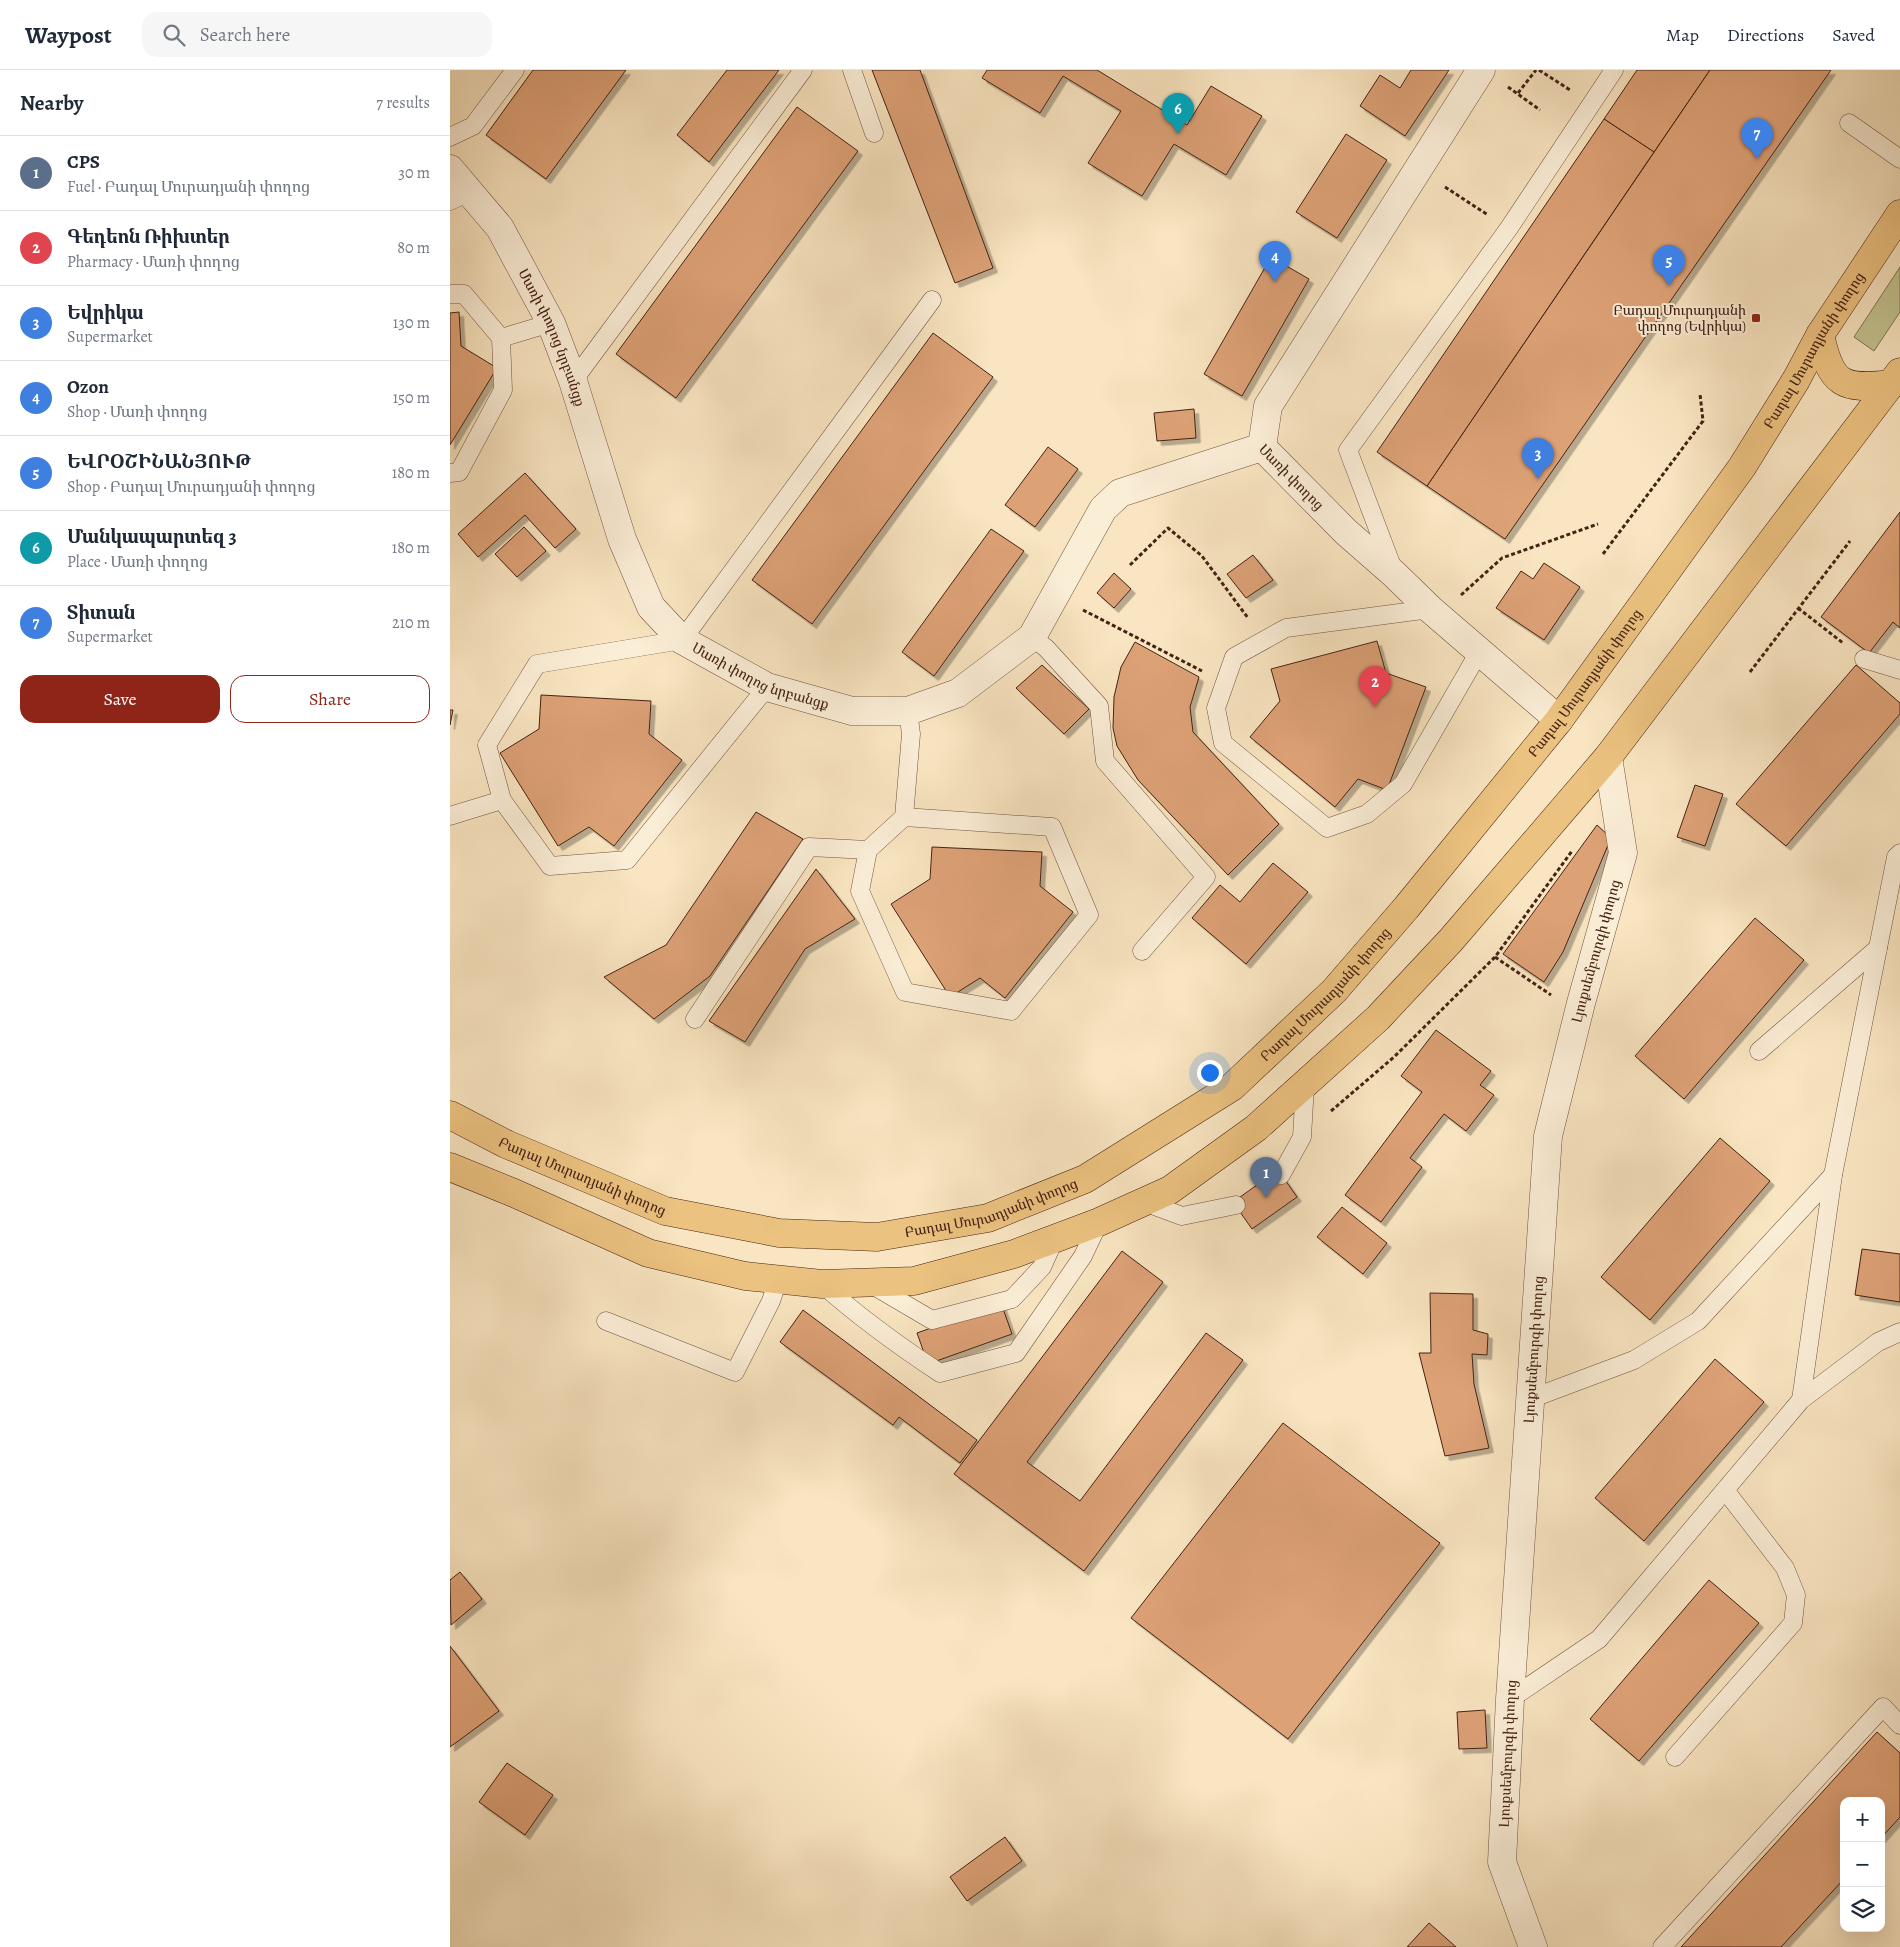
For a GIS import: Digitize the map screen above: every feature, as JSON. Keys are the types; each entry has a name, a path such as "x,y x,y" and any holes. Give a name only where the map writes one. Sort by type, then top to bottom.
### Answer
{"main road":[{"name":"Բադալ Մուրադյանի փողոց","path":"450,1115 506,1144 666,1211 779,1233 877,1237 988,1218 1085,1179 1232,1087 1334,991 1406,908 1559,720 1742,468 1796,380 1820,335 1900,214"},
{"path":"1820,335 1826,361 1832,372 1841,380 1851,385 1866,387 1896,378"},
{"path":"450,1167 514,1193 648,1253 745,1276 822,1284 914,1281 1014,1254 1099,1222 1170,1190 1256,1128 1378,1018 1451,940 1608,757 1896,378"}],"street":[{"name":"Մառի փողոց","path":"1492,77 1268,406 1262,447 1346,532 1394,574 1434,613 1559,720"},
{"name":"Մառի փողոց նրբանցք","path":"450,169 460,197 500,228 551,323 573,381 626,548 651,607 682,640 767,687 852,711 908,711 958,693 1032,637 1103,509 1120,493 1262,447"},
{"name":"Լյուքսեմբուրգի փողոց","path":"1533,1947 1502,1862 1510,1699 1548,1136 1581,1003 1623,853 1608,757"}],"lane":[{"path":"450,137 473,126 515,70"},
{"path":"573,381 802,70"},
{"path":"852,70 874,133"},
{"path":"1394,574 1348,450 1509,228 1614,70"},
{"path":"1848,124 1900,159"},
{"path":"450,294 464,294 501,338 503,390 459,472 450,473"},
{"path":"767,687 627,860 550,866 502,800 487,745 537,664 682,640 932,300"},
{"path":"501,338 551,323"},
{"path":"1434,613 1286,628 1234,657 1216,708 1223,743 1327,828 1367,814 1403,784 1479,652"},
{"path":"1032,637 1046,648 1099,706 1106,761 1206,877 1142,951"},
{"path":"1864,659 1900,670"},
{"path":"904,817 1052,827 1089,915 1011,1011 904,992 860,891 868,850 904,817 912,734 908,711"},
{"path":"450,816 502,800"},
{"path":"694,1019 809,847 868,850"},
{"path":"1800,1400 1833,1175 1896,857 1900,853"},
{"path":"1759,1052 1878,948"},
{"path":"1281,1174 1302,1137 1305,1084"},
{"path":"1530,1399 1634,1360 1698,1321 1833,1175"},
{"path":"1144,1202 1182,1216 1236,1206"},
{"path":"822,1284 915,1357 940,1373 1016,1353 1083,1256 1099,1222"},
{"path":"869,1283 932,1320 1012,1299 1042,1267 1055,1238"},
{"path":"606,1321 735,1372 771,1301 778,1280"},
{"path":"1510,1699 1599,1639 1800,1400 1878,1342 1900,1332"},
{"path":"1675,1757 1793,1623 1796,1595 1785,1568 1724,1490"},
{"path":"1662,1947 1883,1707 1900,1725"}],"path":[{"path":"1518,94 1538,70 1572,91"},
{"path":"1492,77 1540,110"},
{"path":"1466,201 1489,215"},
{"path":"1603,554 1703,421 1700,394"},
{"path":"1434,613 1502,558 1598,524"},
{"path":"1130,565 1168,528 1202,556 1250,621"},
{"path":"1750,672 1850,541"},
{"path":"1080,608 1224,683"},
{"path":"1798,608 1864,659"},
{"path":"1554,997 1495,957 1576,846"}],"green space":[{"path":"1900,267 1900,312 1874,351 1854,337"}],"building":[{"path":"533,70 626,70 546,179 486,135"},
{"path":"727,70 779,70 709,162 677,135"},
{"path":"872,70 920,70 993,268 955,283"},
{"path":"987,70 1097,70 1187,125 1211,86 1262,116 1226,175 1174,144 1142,196 1088,163 1121,111 1063,76 1040,113 982,78"},
{"path":"1411,70 1449,70 1405,136 1360,106 1380,75 1400,88"},
{"path":"1637,70 1710,70 1654,152 1604,119"},
{"path":"1710,70 1831,70 1505,539 1427,486"},
{"path":"797,107 858,151 676,398 616,354"},
{"path":"1604,119 1654,152 1427,486 1377,452"},
{"path":"1346,134 1387,160 1337,238 1296,212"},
{"path":"1271,257 1309,279 1242,396 1204,374"},
{"path":"459,312 461,346 497,368 450,445 450,313"},
{"path":"933,333 993,377 812,624 752,580"},
{"path":"1194,409 1196,438 1157,441 1154,413"},
{"path":"1048,447 1078,469 1035,527 1005,505"},
{"path":"525,473 576,529 555,548 525,515 478,557 458,534"},
{"path":"1900,512 1900,628 1893,622 1869,653 1821,617"},
{"path":"524,527 546,551 517,577 495,554"},
{"path":"991,529 1024,551 934,676 902,652"},
{"path":"1253,555 1273,580 1246,598 1227,574"},
{"path":"1544,563 1580,587 1544,640 1496,608 1521,571 1533,579"},
{"path":"1114,573 1131,589 1114,608 1097,593"},
{"path":"1377,641 1386,673 1426,687 1387,790 1358,779 1335,807 1250,737 1280,701 1271,669"},
{"path":"1135,642 1199,677 1190,707 1193,732 1279,824 1228,875 1138,780 1117,746 1113,728 1114,697 1121,667"},
{"path":"1042,665 1089,709 1064,734 1016,688"},
{"path":"1856,665 1900,703 1900,714 1786,846 1736,804"},
{"path":"541,695 651,701 649,734 682,760 614,846 589,827 558,846 500,753 539,729"},
{"path":"450,710 453,710 450,725"},
{"path":"1695,785 1723,794 1705,846 1677,837"},
{"path":"756,812 803,839 710,976 654,1019 604,977 666,945"},
{"path":"1597,825 1611,838 1563,952 1544,982 1503,954"},
{"path":"932,847 1042,852 1040,886 1073,912 1005,998 980,978 950,997 891,904 930,879"},
{"path":"1273,863 1308,892 1246,964 1192,918 1220,885 1240,902"},
{"path":"816,869 855,919 805,949 745,1042 709,1021"},
{"path":"1755,918 1804,960 1684,1099 1635,1056"},
{"path":"1436,1030 1491,1071 1480,1085 1494,1095 1466,1131 1444,1114 1410,1158 1422,1167 1381,1222 1345,1195 1422,1092 1401,1076"},
{"path":"1720,1138 1770,1181 1650,1320 1601,1277"},
{"path":"1278,1170 1297,1197 1252,1229 1233,1202"},
{"path":"1342,1207 1387,1243 1363,1274 1317,1237"},
{"path":"1862,1249 1900,1254 1900,1302 1855,1295"},
{"path":"1122,1251 1163,1282 1027,1462 1080,1501 1206,1333 1243,1360 1084,1571 954,1474"},
{"path":"1430,1293 1473,1294 1473,1330 1488,1334 1487,1355 1472,1354 1474,1384 1489,1448 1445,1456 1419,1353 1431,1353"},
{"path":"1001,1303 1012,1334 928,1364 917,1333"},
{"path":"803,1310 977,1440 960,1463 899,1417 893,1425 780,1342"},
{"path":"1715,1359 1764,1402 1644,1541 1595,1498"},
{"path":"1283,1423 1440,1543 1288,1739 1131,1618"},
{"path":"460,1572 482,1599 451,1625 450,1580"},
{"path":"1709,1580 1759,1623 1639,1761 1590,1719"},
{"path":"450,1646 499,1711 450,1747"},
{"path":"1485,1710 1487,1748 1459,1749 1457,1712"},
{"path":"1877,1732 1900,1753 1900,1817 1885,1834 1885,1797 1840,1797 1840,1883 1781,1947 1681,1947"},
{"path":"507,1763 553,1795 525,1835 479,1802"},
{"path":"1005,1837 1022,1861 967,1901 950,1877"},
{"path":"1429,1923 1456,1947 1407,1947"}],"place":[{"name":"Մանկապարտեզ 3","path":"1178,134"},
{"name":"Տիտան","path":"1757,159"},
{"name":"Ozon","path":"1275,282"},
{"name":"ԵՎՐՕՇԻՆԱՆՅՈՒԹ","path":"1669,286"},
{"name":"Բադալ Մուրադյանի փողոց (Եվրիկա)","path":"1756,318"},
{"name":"Եվրիկա","path":"1538,479"},
{"name":"Գեդեոն Ռիխտեր","path":"1375,707"},
{"name":"CPS","path":"1266,1198"}]}
